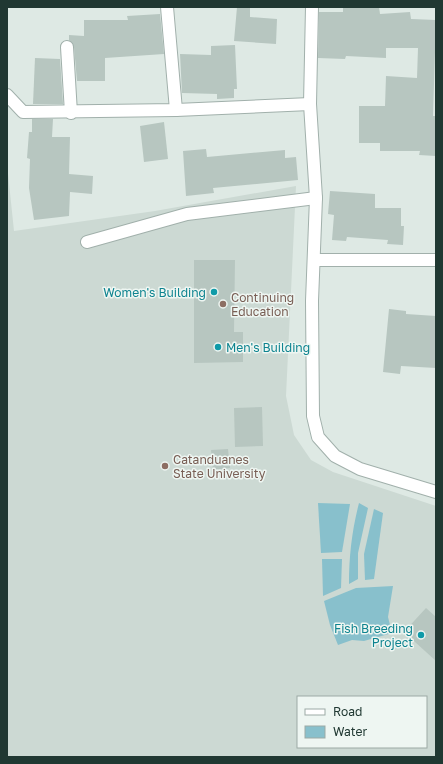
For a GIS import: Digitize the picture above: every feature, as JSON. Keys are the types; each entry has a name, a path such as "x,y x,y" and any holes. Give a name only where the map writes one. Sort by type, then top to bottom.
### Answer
{"street":[{"path":"167,7 176,110"},
{"path":"312,7 310,104 316,198 313,416 318,437 336,456 360,469 436,492"},
{"path":"67,47 71,113"},
{"path":"7,95 23,112 71,113 310,104"},
{"path":"88,242 187,214 316,198"},
{"path":"314,260 436,260"}],"shaded area":[{"name":"Catanduanes State University","path":"7,164 14,231 155,211 296,186 286,396 294,435 311,460 333,472 436,506 436,757 7,757"}],"water":[{"path":"318,503 350,504 342,552 321,553"},
{"path":"359,503 368,508 358,553 358,579 349,584 351,543"},
{"path":"374,509 383,513 374,579 365,580 364,554"},
{"path":"322,559 342,559 341,588 323,596"},
{"path":"393,586 388,617 392,633 364,641 352,640 338,645 330,625 324,601 356,588"}],"building":[{"path":"237,7 250,7 250,17 277,19 276,44 234,41"},
{"path":"343,7 379,7 380,14 410,12 411,19 436,20 433,116 436,116 436,156 419,155 420,151 380,151 380,143 359,143 359,106 385,106 386,76 417,78 418,48 386,48 386,58 346,56 345,59 318,58 319,12 343,12"},
{"path":"160,14 164,54 105,58 105,81 77,81 74,47 69,40 69,35 84,36 84,20 128,20 127,16"},
{"path":"235,45 237,89 234,89 234,98 217,99 217,94 182,93 180,54 211,55 211,46"},
{"path":"35,58 60,59 63,104 33,104"},
{"path":"32,119 53,119 52,137 70,137 69,174 93,176 92,194 70,192 69,216 34,220 29,188 30,159 27,158 29,132 32,132"},
{"path":"164,122 168,159 144,162 140,126"},
{"path":"206,149 207,157 285,150 285,158 296,157 298,180 213,188 214,193 186,196 183,151"},
{"path":"330,191 375,194 375,208 401,208 401,226 404,226 403,245 387,244 388,240 347,237 346,241 332,240 334,215 328,214"},
{"path":"194,260 235,260 234,332 243,332 243,362 194,363"},
{"path":"389,309 406,311 406,314 436,316 436,368 401,366 400,374 383,372"},
{"path":"262,407 263,446 235,447 234,408"},
{"path":"228,449 230,468 213,470 211,450"},
{"name":"Fish Breeding Project","path":"426,608 436,617 436,661 404,632"}],"place":[{"name":"Women's Building","path":"214,292"},
{"name":"Continuing Education","path":"223,304"},
{"name":"Men's Building","path":"218,347"},
{"name":"Catanduanes State University","path":"165,466"},
{"name":"Fish Breeding Project","path":"421,635"}]}
